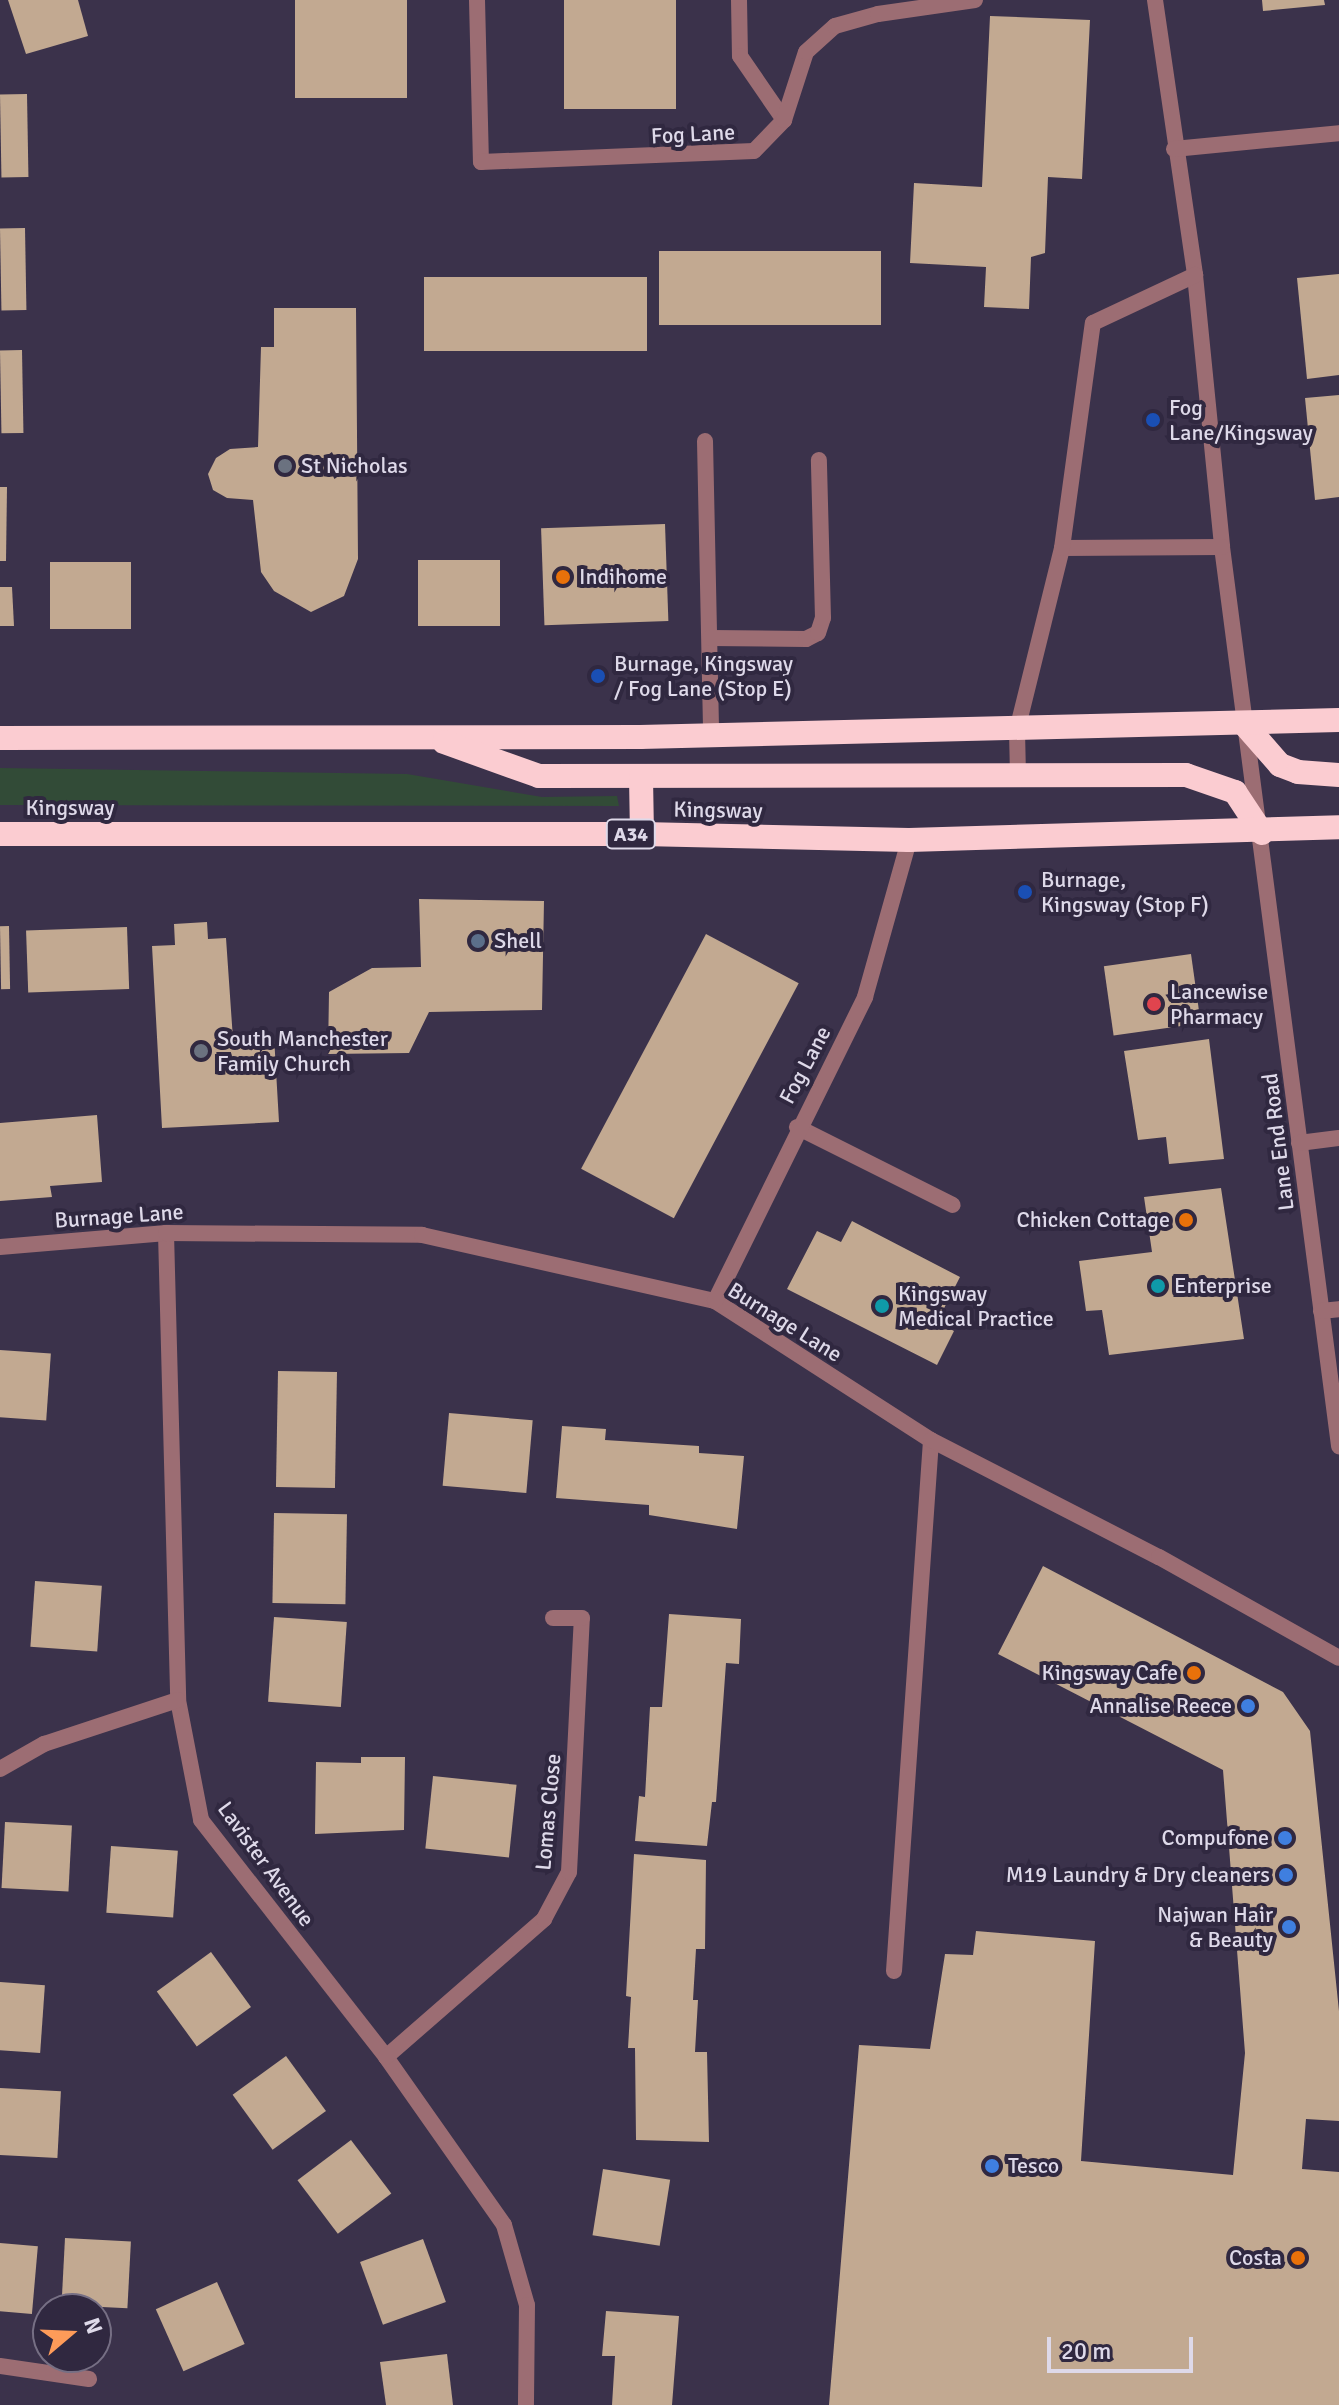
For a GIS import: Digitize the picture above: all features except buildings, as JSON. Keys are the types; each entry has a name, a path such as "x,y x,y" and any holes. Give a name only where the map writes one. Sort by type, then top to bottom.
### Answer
{"highway":[{"path":"0,738 711,735 1245,725 1339,720"},
{"path":"1245,725 1280,765 1298,772 1339,775"},
{"path":"425,736 539,776 1186,775 1214,781 1235,792 1262,833"},
{"path":"641,777 642,834"},
{"name":"Kingsway","path":"0,834 642,834 909,840 1262,833 1339,827"}],"street":[{"name":"Fog Lane","path":"477,0 481,162 738,155 754,151 784,120 800,67 818,40 835,26 885,6 975,0"},
{"path":"739,0 740,56 784,120"},
{"path":"1155,0 1174,149 1195,275 1222,547 1262,833"},
{"path":"1174,149 1339,133"},
{"path":"1018,775 1017,730 1062,548 1093,323 1195,275"},
{"path":"705,441 711,735"},
{"path":"710,638 806,639 818,633 823,618 819,460"},
{"path":"1062,548 1222,547"},
{"name":"Lane End Road","path":"1262,833 1339,1446"},
{"name":"Fog Lane","path":"715,1301 797,1127 865,997 909,840"},
{"path":"797,1127 953,1205"},
{"path":"1299,1143 1339,1138"},
{"name":"Burnage Lane","path":"0,1247 166,1233 422,1235 715,1301 931,1440 1159,1557 1339,1658"},
{"name":"Lavister Avenue","path":"166,1233 178,1700 201,1820 386,2057 504,2225 527,2305 526,2405"},
{"path":"1321,1311 1339,1309"},
{"path":"894,1971 931,1440"},
{"name":"Lomas Close","path":"386,2057 533,1930 559,1896 569,1872 582,1618 553,1618"},
{"path":"0,1769 44,1744 178,1700"},
{"path":"0,2366 89,2379"}],"green space":[{"path":"0,768 407,774 542,797 617,796 619,806 0,805"}],"place":[{"name":"Fog Lane/Kingsway","path":"1153,420"},
{"name":"St Nicholas","path":"285,466"},
{"name":"Indihome","path":"563,577"},
{"name":"Burnage, Kingsway / Fog Lane (Stop E)","path":"598,676"},
{"name":"Burnage, Kingsway (Stop F)","path":"1025,892"},
{"name":"Shell","path":"478,941"},
{"name":"Lancewise Pharmacy","path":"1154,1004"},
{"name":"South Manchester Family Church","path":"201,1051"},
{"name":"Chicken Cottage","path":"1186,1220"},
{"name":"Enterprise","path":"1158,1286"},
{"name":"Kingsway Medical Practice","path":"882,1306"},
{"name":"Kingsway Cafe","path":"1194,1673"},
{"name":"Annalise Reece","path":"1248,1706"},
{"name":"Compufone","path":"1285,1838"},
{"name":"M19 Laundry & Dry cleaners","path":"1286,1875"},
{"name":"Najwan Hair & Beauty","path":"1289,1927"},
{"name":"Tesco","path":"992,2166"},
{"name":"Costa","path":"1298,2258"}]}
